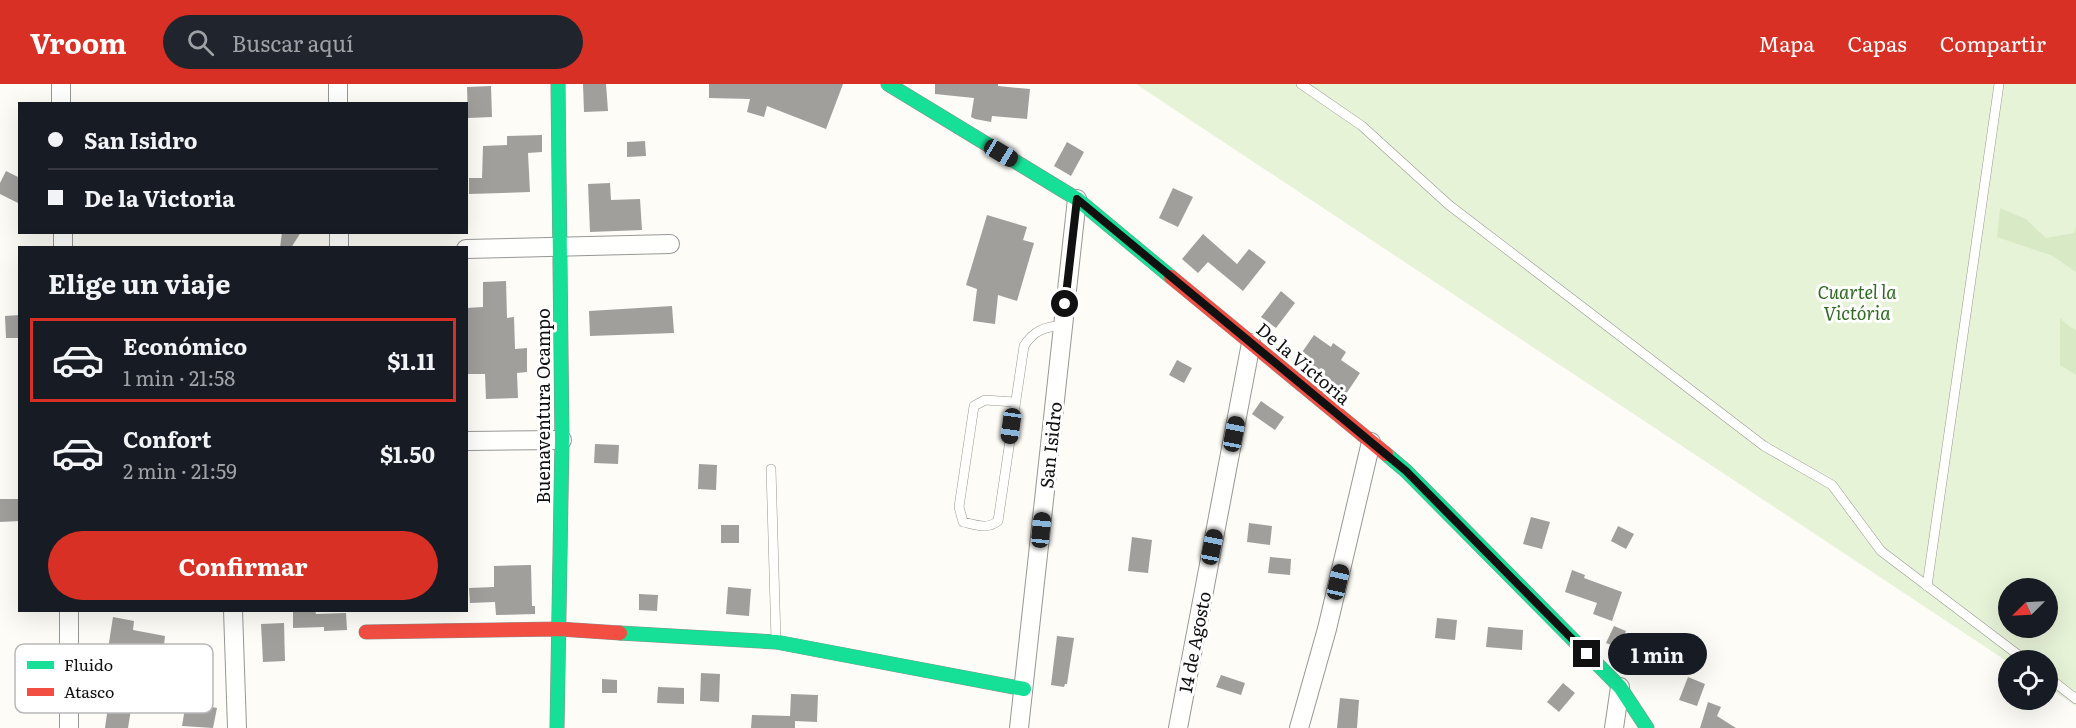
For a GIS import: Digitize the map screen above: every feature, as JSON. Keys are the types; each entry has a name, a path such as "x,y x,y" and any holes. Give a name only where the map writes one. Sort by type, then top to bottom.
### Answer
{"street":[{"path":"61,84 61,102"},
{"path":"338,84 338,102"},
{"name":"Buenaventura Ocampo","path":"557,728 561,441 558,84"},
{"name":"De la Victoria","path":"888,84 1077,199 1406,471 1620,687 1647,728"},
{"name":"San Isidro","path":"1019,728 1077,199"},
{"path":"468,249 670,244"},
{"name":"14 de Agosto","path":"1178,728 1251,343"},
{"path":"468,441 561,441"},
{"path":"1299,728 1327,629 1371,442"},
{"path":"69,612 69,644"},
{"path":"233,612 237,728"},
{"path":"366,632 559,629 776,642 1024,688"},
{"path":"1614,728 1620,687"}],"lane":[{"path":"1301,84 1362,126 1449,205 1764,446 1832,485 1881,551 2012,650"},
{"path":"1926,586 1999,84"},
{"path":"1014,402 985,400 974,406 959,507 963,522 984,527 992,526 998,521 1024,346 1029,338 1038,331 1046,327 1063,326"},
{"path":"771,469 776,642"},
{"path":"2058,685 2076,699"}],"green space":[{"name":"Cuartel la Victória","path":"1136,84 2076,84 2076,706 2058,694 2058,650 1998,650 1998,655"},
{"path":"2000,208 2026,219 2046,238 2074,233 2076,226 2076,272 2053,256 1997,237"},
{"path":"2060,318 2076,330 2076,375 2060,365"}],"building":[{"path":"583,84 606,84 608,111 584,112"},
{"path":"709,84 843,84 826,129 767,106 764,117 747,112 750,99 709,98"},
{"path":"935,84 998,84 998,86 1030,89 1027,119 992,116 991,122 975,119 971,117 974,98 935,94"},
{"path":"491,86 492,117 468,118 467,87"},
{"path":"542,135 542,152 528,153 530,192 469,194 469,178 482,178 483,146 507,145 507,136"},
{"path":"645,141 646,156 627,157 627,142"},
{"path":"1067,142 1084,152 1071,176 1054,166"},
{"path":"6,171 18,177 18,203 0,194 0,183"},
{"path":"610,183 611,200 640,199 642,230 590,232 588,184"},
{"path":"1173,188 1193,197 1178,227 1159,218"},
{"path":"987,215 1027,227 1023,240 1034,243 1017,301 998,295 995,324 973,321 977,289 966,285"},
{"path":"282,234 300,234 292,246 280,246"},
{"path":"1203,234 1237,264 1249,249 1266,262 1243,291 1208,262 1198,273 1182,259"},
{"path":"506,281 507,318 514,317 515,349 527,348 527,372 517,373 518,398 486,399 485,374 468,374 468,308 483,307 483,282"},
{"path":"1281,291 1295,303 1276,328 1261,317"},
{"path":"672,306 674,333 590,336 589,311"},
{"path":"18,315 18,338 6,338 5,316"},
{"path":"1314,335 1331,347 1333,343 1346,352 1341,360 1360,373 1344,397 1329,387 1332,382 1298,358"},
{"path":"1177,360 1192,368 1184,383 1169,375"},
{"path":"1261,401 1284,417 1275,430 1252,414"},
{"path":"595,444 619,445 618,464 594,463"},
{"path":"699,464 717,465 716,490 698,489"},
{"path":"0,499 18,499 18,521 0,522"},
{"path":"1531,517 1550,522 1542,549 1523,544"},
{"path":"1249,523 1272,526 1270,545 1247,542"},
{"path":"721,525 739,525 739,543 721,543"},
{"path":"1618,526 1634,534 1626,549 1611,541"},
{"path":"1132,537 1152,540 1148,573 1128,571"},
{"path":"1270,557 1291,559 1290,575 1268,573"},
{"path":"531,565 532,606 535,606 535,614 496,615 495,602 470,603 469,588 494,587 494,566"},
{"path":"1572,570 1585,575 1584,578 1622,592 1612,621 1593,614 1597,603 1565,592"},
{"path":"728,587 751,589 749,616 726,614"},
{"path":"639,594 658,595 657,611 639,610"},
{"path":"293,612 346,613 347,630 324,631 324,627 293,628"},
{"path":"113,617 134,621 133,630 165,636 164,644 109,644"},
{"path":"1437,618 1457,620 1455,640 1435,638"},
{"path":"284,623 285,661 263,662 261,624"},
{"path":"1614,626 1626,631 1619,648 1606,643"},
{"path":"1488,627 1523,630 1522,650 1486,647"},
{"path":"1057,636 1074,638 1067,684 1064,687 1051,685"},
{"path":"701,673 720,674 719,702 700,701"},
{"path":"1221,675 1245,683 1241,695 1216,687"},
{"path":"1688,677 1705,684 1697,706 1679,700"},
{"path":"602,679 617,680 617,693 602,693"},
{"path":"1563,683 1575,693 1559,712 1547,702"},
{"path":"658,687 684,688 684,704 657,703"},
{"path":"791,694 818,695 817,722 795,721 795,728 751,728 752,715 790,716"},
{"path":"1340,698 1359,700 1357,728 1337,728"},
{"path":"1708,702 1721,707 1717,716 1736,728 1700,728"},
{"path":"213,707 217,708 213,728 182,726 184,713 213,713"},
{"path":"107,713 130,713 128,728 105,728"}],"traffic: fast":[{"path":"557,728 562,440 558,84"},
{"path":"888,84 1077,199 1171,277"},
{"path":"1386,454 1406,471 1620,687 1647,728"},
{"path":"620,633 776,642 1024,689"}],"traffic: jam":[{"path":"1171,277 1386,454"},
{"path":"366,632 559,629 620,633"}],"route":[{"path":"1065,304 1077,199 1406,471 1587,654"}]}
